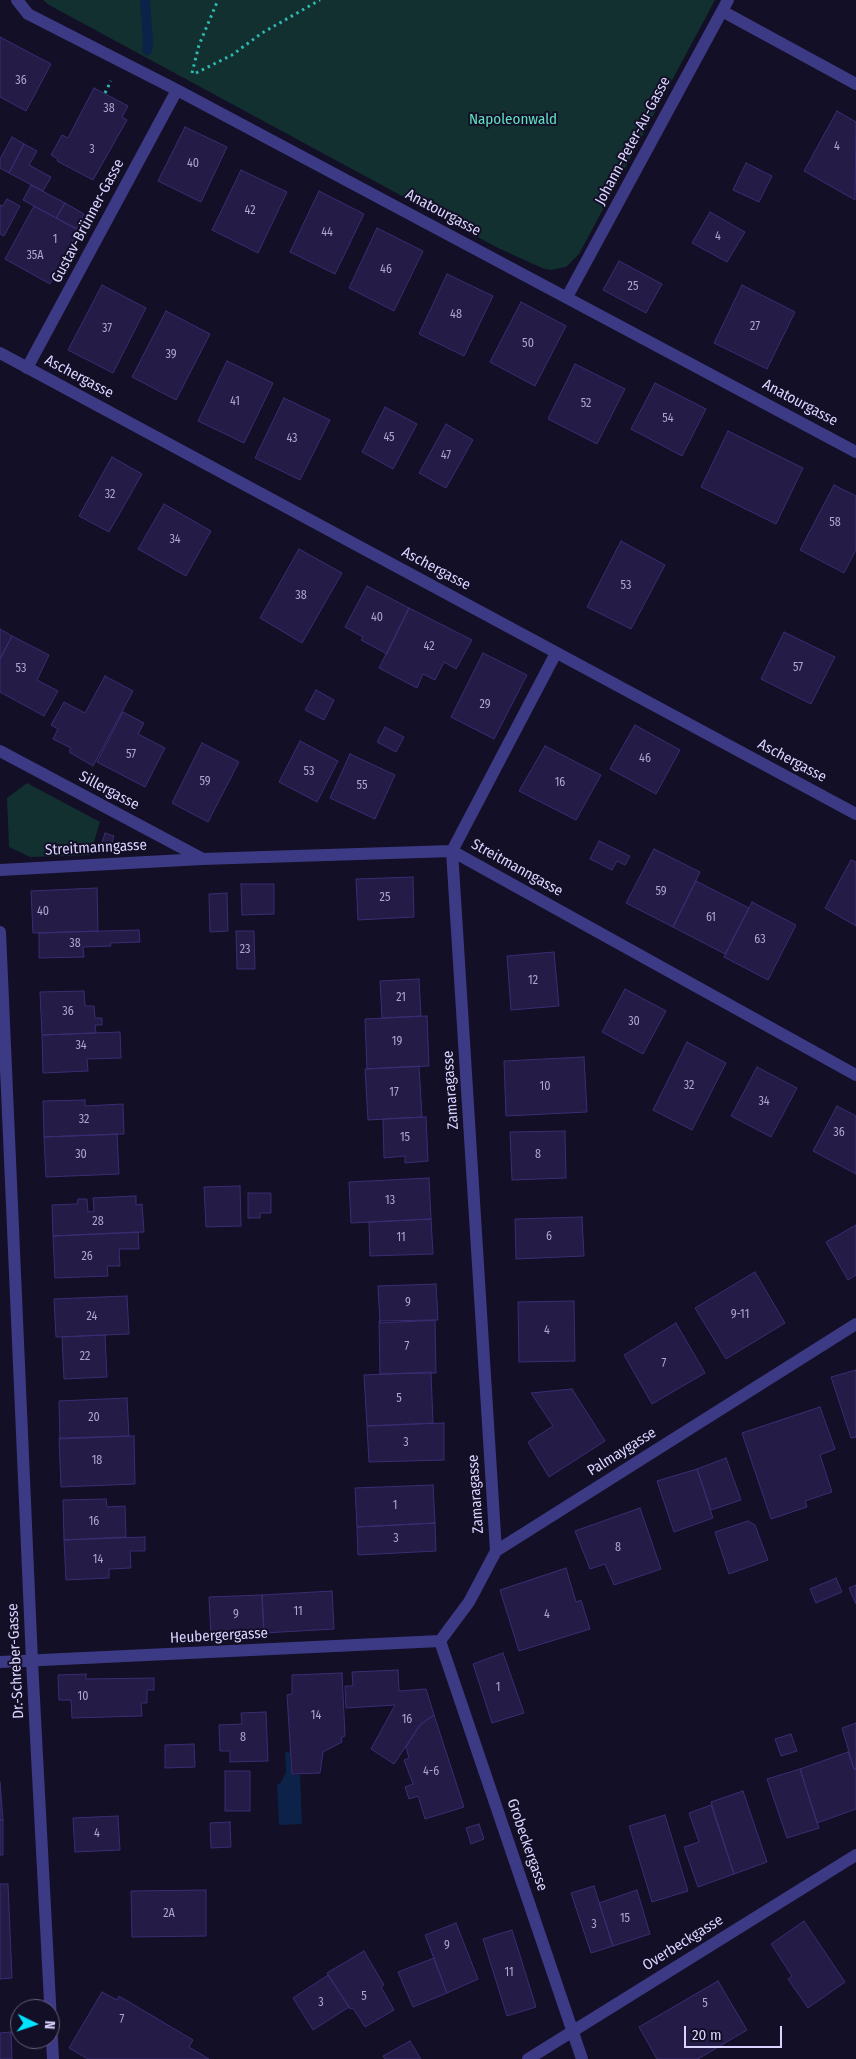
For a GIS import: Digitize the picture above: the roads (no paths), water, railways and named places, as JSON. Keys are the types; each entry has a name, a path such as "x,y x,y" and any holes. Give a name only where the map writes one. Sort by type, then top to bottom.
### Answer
{"street":[{"name":"Anatourgasse","path":"17,0 28,14 177,90 856,452"},
{"path":"725,6 856,84"},
{"name":"Johann-Peter-Au-Gasse","path":"567,297 725,6"},
{"name":"Gustav-Brünner-Gasse","path":"28,368 177,90"},
{"name":"Aschergasse","path":"0,353 856,814"},
{"path":"452,851 556,653"},
{"name":"Sillergasse","path":"0,751 202,859"},
{"name":"Streitmanngasse","path":"0,870 202,859 452,851 856,1075"},
{"name":"Zamaragasse","path":"452,851 496,1551"},
{"name":"Dr.-Schreber-Gasse","path":"0,932 32,1661 53,2059"},
{"name":"Palmaygasse","path":"440,1641 469,1602 496,1551 856,1324"},
{"name":"Heubergergasse","path":"0,1662 440,1641"},
{"name":"Grobeckergasse","path":"440,1641 582,2059"},
{"name":"Overbeckgasse","path":"528,2059 856,1855"}],"water":[{"path":"285,1752 290,1753 292,1775 300,1775 302,1824 279,1825 277,1784 280,1784 286,1772"}],"waterway":[{"path":"145,0 147,50"}],"park label":[{"name":"Napoleonwald","path":"513,120"}]}
